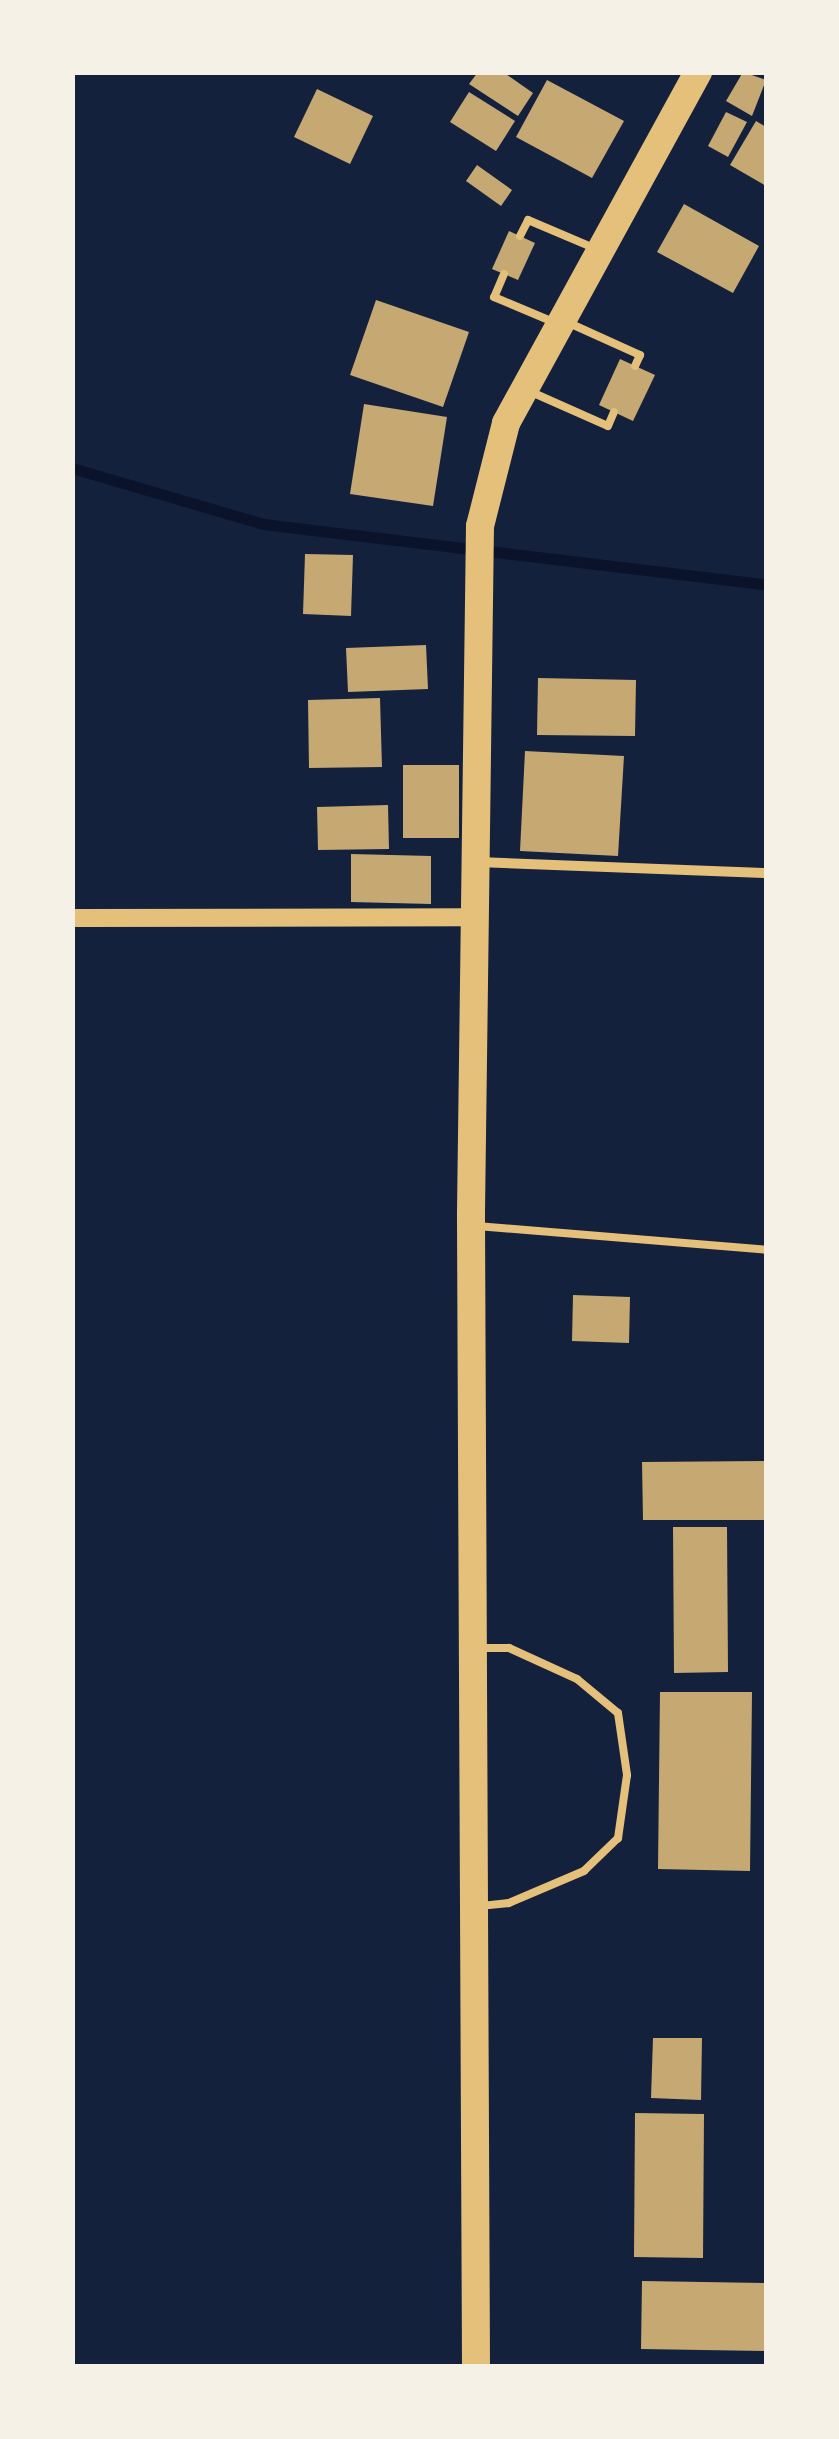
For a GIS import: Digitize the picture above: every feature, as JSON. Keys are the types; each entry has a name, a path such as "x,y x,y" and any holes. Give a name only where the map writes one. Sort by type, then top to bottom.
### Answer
{"highway":[{"path":"476,2366 471,1226 482,622 480,526 524,389 698,72"}],"street":[{"path":"476,862 766,872"},
{"path":"74,920 475,917"}],"lane":[{"path":"520,236 528,220 601,251"},
{"path":"504,274 494,297 640,355 635,366"},
{"path":"524,389 608,426 614,412"},
{"path":"471,1226 766,1250"},
{"path":"472,1648 509,1648 576,1680 618,1713 627,1775 618,1838 584,1871 510,1903 474,1906"}],"building":[{"path":"478,72 503,72 533,93 518,116 469,84"},
{"path":"743,72 766,80 752,116 726,101"},
{"path":"547,80 624,121 592,178 516,137"},
{"path":"317,89 373,116 350,164 294,137"},
{"path":"469,92 515,121 496,151 450,122"},
{"path":"726,112 747,122 728,157 708,146"},
{"path":"756,121 766,127 766,186 730,165"},
{"path":"477,165 512,190 501,206 466,181"},
{"path":"684,204 759,246 733,293 657,252"},
{"path":"509,231 535,243 518,280 492,269"},
{"path":"376,300 469,332 443,407 350,375"},
{"path":"620,359 655,375 633,421 599,405"},
{"path":"364,404 447,417 433,506 350,494"},
{"path":"305,554 353,555 351,616 303,614"},
{"path":"426,645 428,689 348,692 346,648"},
{"path":"538,678 636,680 635,736 537,735"},
{"path":"380,698 382,767 309,768 308,700"},
{"path":"525,751 624,756 618,856 520,851"},
{"path":"403,765 459,765 459,838 403,838"},
{"path":"388,805 389,849 318,850 317,807"},
{"path":"351,854 431,856 431,904 351,902"},
{"path":"573,1295 630,1297 629,1343 572,1341"},
{"path":"766,1461 766,1520 643,1520 642,1462"},
{"path":"673,1527 727,1527 728,1672 674,1673"},
{"path":"660,1692 752,1692 750,1871 658,1869"},
{"path":"653,2038 702,2038 701,2100 651,2098"},
{"path":"635,2113 704,2114 703,2258 634,2257"},
{"path":"642,2281 766,2283 766,2351 641,2349"}],"waterway":[{"path":"72,468 263,524 762,584"}]}
